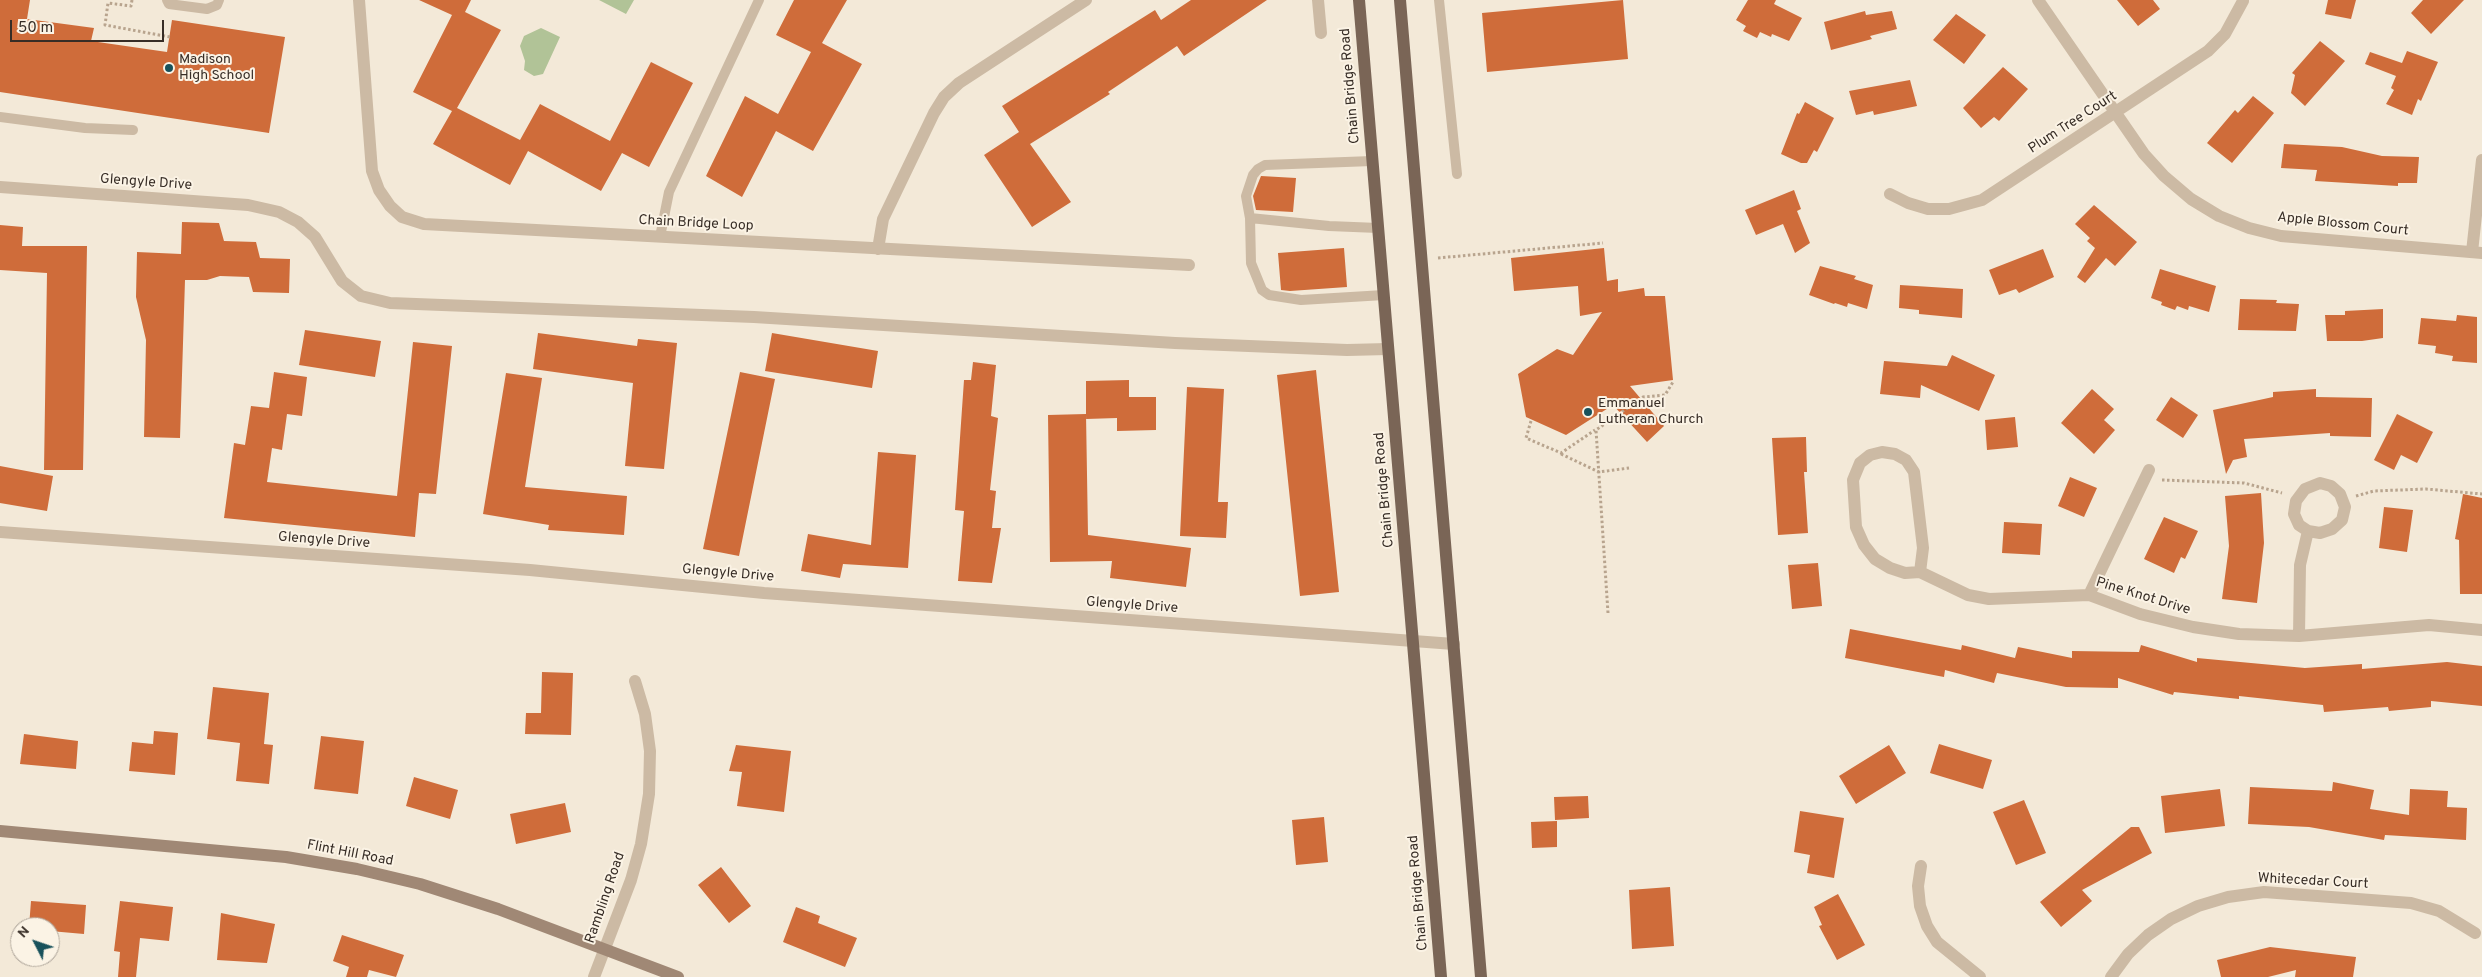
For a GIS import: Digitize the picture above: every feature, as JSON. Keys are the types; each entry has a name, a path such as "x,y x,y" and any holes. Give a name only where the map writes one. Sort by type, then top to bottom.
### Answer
{"main road":[{"name":"Chain Bridge Road","path":"1359,0 1441,977"},
{"path":"1400,0 1481,977"}],"street":[{"name":"Chain Bridge Loop","path":"359,0 372,171 379,190 390,206 402,217 424,224 1189,265"},
{"path":"878,249 883,219 944,97 959,83 1086,0"},
{"path":"1318,0 1321,33"},
{"name":"Apple Blossom Court","path":"2038,0 2144,154 2164,176 2191,199 2219,216 2249,228 2281,236 2477,253"},
{"name":"Plum Tree Court","path":"1890,194 1908,203 1928,209 1949,209 1969,206 1982,200 2208,52 2225,34 2244,1"},
{"path":"2477,253 2482,160"},
{"name":"Glengyle Drive","path":"0,187 248,205 279,212 298,222 315,237 342,281 361,296 390,303 754,317 1175,343 1348,350 1388,349"},
{"name":"Pine Knot Drive","path":"1920,572 1923,548 1914,472 1906,460 1895,454 1882,452 1870,455 1860,463 1853,480 1856,528 1864,545 1876,559 1890,568 1905,572 1920,572 1968,595 1989,599 2089,595 2140,614 2193,627 2239,634 2299,636 2405,626 2482,630"},
{"path":"2089,595 2146,475"},
{"path":"2320,483 2331,486 2340,494 2345,507 2342,520 2332,528 2320,533 2308,531 2299,524 2294,514 2296,501 2305,490 2320,483"},
{"path":"2299,636 2300,564 2308,531"},
{"name":"Glengyle Drive","path":"0,532 530,570 764,593 1454,644"},
{"name":"Rambling Road","path":"594,977 631,880 649,794 650,751 645,714 635,681"},
{"name":"Flint Hill Road","path":"0,831 286,857 357,869 420,884 498,908 678,977"},
{"path":"1921,866 1918,886 1920,906 1927,926 1937,942 1980,977"},
{"name":"Whitecedar Court","path":"2111,977 2128,954 2141,941 2171,919 2213,901 2264,892 2411,903 2439,911 2475,933"}],"lane":[{"path":"166,0 169,4 207,9 217,5 219,0"},
{"path":"660,237 669,192 759,0"},
{"path":"1439,0 1457,174"},
{"path":"0,117 85,128 133,130"},
{"path":"1372,161 1265,165 1253,175 1246,196 1250,218 1251,263 1262,290 1269,295 1302,300 1384,295"},
{"path":"1250,218 1329,226 1378,228"}],"path":[{"path":"132,0 131,6 108,3 105,25 170,37"},
{"path":"1437,258 1603,243"},
{"path":"1561,453 1643,397 1665,394 1674,382"},
{"path":"1531,421 1526,438 1598,472 1629,468"},
{"path":"1596,430 1608,613"},
{"path":"2146,475 2244,483 2283,494 2296,501"},
{"path":"2342,500 2374,491 2426,489 2482,494"}],"green space":[{"path":"599,0 634,0 626,14"},
{"path":"541,28 560,37 543,74 534,76 524,70 525,61 520,46 524,36"}],"building":[{"path":"0,0 30,0 27,19 94,28 91,41 167,52 172,20 285,37 269,133 0,92"},
{"path":"419,0 471,0 465,12 501,30 457,108 520,140 540,104 610,141 651,62 693,83 649,167 622,153 601,191 528,151 510,185 433,144 452,111 413,92 452,15"},
{"path":"794,0 847,0 822,43 862,64 813,151 776,131 742,197 706,176 745,96 778,114 811,52 776,35"},
{"path":"1191,0 1267,0 1184,56 1177,46 1108,92 1110,94 1030,144 1071,202 1032,227 984,155 1019,132 1002,106 1155,10 1161,20"},
{"path":"1623,0 1628,59 1487,72 1482,13"},
{"path":"1748,0 1776,0 1774,4 1802,18 1789,41 1772,34 1771,37 1760,32 1757,38 1743,31 1746,26 1736,20"},
{"path":"2117,0 2153,0 2160,9 2138,26"},
{"path":"2328,0 2356,0 2351,19 2325,14"},
{"path":"2423,0 2464,0 2431,34 2411,13"},
{"path":"1865,11 1866,15 1892,11 1897,29 1870,36 1872,39 1831,50 1824,22"},
{"path":"1956,14 1986,35 1964,64 1933,40"},
{"path":"2320,41 2345,61 2305,106 2291,93 2295,75 2292,73"},
{"path":"2407,51 2438,62 2421,101 2418,99 2412,115 2386,104 2394,90 2391,88 2396,76 2365,64 2370,52 2402,63"},
{"path":"2003,67 2028,89 1999,121 1994,117 1981,128 1963,108"},
{"path":"1910,80 1917,106 1874,115 1873,111 1856,115 1849,91"},
{"path":"2253,96 2274,113 2232,163 2207,143 2235,110 2238,113"},
{"path":"1805,102 1834,118 1817,152 1814,150 1807,163 1801,163 1781,154 1797,113 1799,114"},
{"path":"2284,144 2342,147 2382,156 2419,157 2417,183 2398,183 2398,186 2315,181 2317,170 2281,168"},
{"path":"1261,176 1296,178 1293,212 1256,210 1253,196"},
{"path":"1794,190 1801,209 1797,211 1810,243 1795,253 1783,224 1756,235 1745,210"},
{"path":"2094,205 2137,242 2115,266 2106,258 2085,283 2077,277 2095,248 2087,241 2090,238 2075,224"},
{"path":"182,222 219,223 224,241 256,242 260,258 290,259 289,293 253,292 249,277 220,276 207,280 185,280 180,438 144,437 146,340 136,297 137,252 181,254"},
{"path":"0,225 23,227 22,246 87,246 83,470 44,470 47,273 0,270"},
{"path":"1344,248 1347,287 1281,290 1278,253"},
{"path":"1604,248 1607,281 1618,279 1618,292 1644,288 1645,296 1665,296 1673,380 1630,386 1664,426 1647,442 1613,405 1566,435 1526,417 1518,374 1557,349 1573,355 1602,312 1580,316 1578,286 1514,291 1511,258"},
{"path":"2043,249 2054,277 2019,293 2016,289 1999,295 1989,270"},
{"path":"1820,266 1856,276 1854,279 1873,285 1867,309 1848,303 1847,307 1834,304 1809,295"},
{"path":"2160,269 2216,286 2209,312 2189,306 2188,310 2177,306 2175,310 2161,305 2162,302 2151,298"},
{"path":"1900,285 1963,289 1962,318 1919,314 1919,310 1899,308"},
{"path":"2240,299 2277,300 2276,303 2299,304 2296,331 2238,330"},
{"path":"2383,309 2383,338 2362,341 2327,341 2325,315 2345,315 2345,311"},
{"path":"2457,315 2477,317 2477,363 2452,361 2453,356 2435,353 2436,346 2418,344 2421,318 2456,321"},
{"path":"305,330 381,341 375,377 299,365"},
{"path":"538,333 637,346 638,339 677,343 664,469 625,466 633,383 533,369"},
{"path":"772,333 878,351 872,388 765,371"},
{"path":"413,342 452,346 436,494 419,493 415,537 224,518 234,443 245,445 251,406 269,408 274,372 307,377 302,416 287,414 282,450 272,448 267,482 397,496"},
{"path":"1952,355 1995,375 1979,411 1921,385 1920,398 1880,394 1884,361 1947,366"},
{"path":"973,362 996,365 991,416 998,418 990,490 996,491 992,528 1001,528 992,583 958,581 964,511 955,510 964,380 971,380"},
{"path":"1316,370 1339,592 1300,596 1277,375"},
{"path":"740,372 775,379 739,556 703,549"},
{"path":"506,373 542,378 525,487 627,496 624,535 548,530 549,525 483,514"},
{"path":"1129,380 1129,397 1156,397 1156,430 1117,431 1117,418 1086,419 1086,381"},
{"path":"1187,387 1224,389 1218,502 1228,502 1226,538 1180,536"},
{"path":"2092,389 2114,409 2104,420 2115,430 2094,454 2061,423"},
{"path":"2316,389 2316,397 2372,398 2371,437 2330,436 2330,433 2244,439 2247,457 2233,460 2226,474 2213,410 2273,397 2273,392"},
{"path":"2171,397 2198,415 2183,438 2156,420"},
{"path":"1086,414 1088,535 1191,548 1186,587 1110,578 1112,561 1050,562 1048,415"},
{"path":"2397,414 2433,432 2417,463 2401,455 2394,470 2374,460"},
{"path":"2015,417 2018,447 1987,450 1985,420"},
{"path":"1806,437 1807,472 1804,472 1808,533 1778,535 1772,438"},
{"path":"878,452 916,455 908,568 843,564 840,578 801,571 808,534 871,545"},
{"path":"0,466 53,476 47,511 0,503"},
{"path":"2070,477 2097,488 2084,517 2058,506"},
{"path":"2261,493 2264,543 2257,603 2222,599 2229,546 2225,496"},
{"path":"2463,494 2482,498 2482,594 2460,594 2459,540 2455,539"},
{"path":"2384,507 2413,510 2407,552 2379,548"},
{"path":"2164,517 2198,531 2185,559 2181,557 2174,573 2144,559"},
{"path":"2004,522 2042,524 2040,555 2002,553"},
{"path":"1818,563 1822,606 1792,609 1788,565"},
{"path":"1850,629 1961,650 1962,645 2015,658 2018,647 2072,658 2072,651 2139,652 2141,645 2197,662 2197,658 2305,668 2362,664 2362,669 2447,662 2482,666 2482,706 2431,701 2431,707 2389,711 2388,707 2324,712 2323,705 2239,696 2239,699 2174,692 2173,695 2118,678 2118,688 2066,687 1997,673 1994,683 1945,670 1944,677 1845,658"},
{"path":"542,672 573,673 571,735 525,734 526,713 541,713"},
{"path":"213,687 269,693 264,744 273,745 269,784 236,781 240,743 207,739"},
{"path":"154,731 178,733 175,775 129,771 132,742 153,744"},
{"path":"24,734 78,741 76,769 20,764"},
{"path":"321,736 364,741 358,794 314,789"},
{"path":"1939,744 1992,760 1983,789 1930,773"},
{"path":"736,745 791,751 784,812 737,806 742,772 729,771"},
{"path":"1889,745 1906,773 1856,804 1839,776"},
{"path":"414,777 458,790 450,819 406,806"},
{"path":"2333,782 2374,790 2370,809 2409,815 2410,789 2448,791 2447,807 2467,808 2466,840 2385,835 2384,840 2309,827 2248,824 2250,787 2332,791"},
{"path":"2220,789 2225,826 2165,833 2161,796"},
{"path":"1588,796 1589,818 1555,820 1554,797"},
{"path":"2024,800 2046,853 2016,865 1993,812"},
{"path":"565,803 571,832 516,844 510,814"},
{"path":"1800,811 1844,818 1834,878 1807,873 1810,855 1794,852"},
{"path":"1324,817 1328,862 1296,865 1292,820"},
{"path":"1557,821 1557,847 1532,848 1531,822"},
{"path":"2131,827 2139,827 2152,853 2082,890 2092,901 2061,927 2040,902"},
{"path":"721,867 751,906 729,923 698,885"},
{"path":"1670,887 1674,946 1632,949 1629,890"},
{"path":"1838,894 1865,945 1837,960 1819,926 1822,925 1814,907"},
{"path":"31,901 86,905 84,934 60,932 60,917 30,917"},
{"path":"120,901 173,907 169,941 140,938 136,977 118,977 120,952 114,951"},
{"path":"796,907 820,916 818,923 857,938 845,967 783,942"},
{"path":"221,913 275,924 267,963 217,960"},
{"path":"342,935 404,955 396,977 369,970 367,977 346,977 349,967 333,961"},
{"path":"2270,947 2356,957 2353,977 2295,977 2296,970 2268,977 2221,977 2217,960"}],"place":[{"name":"Madison High School","path":"169,68"},
{"name":"Emmanuel Lutheran Church","path":"1588,412"}]}
